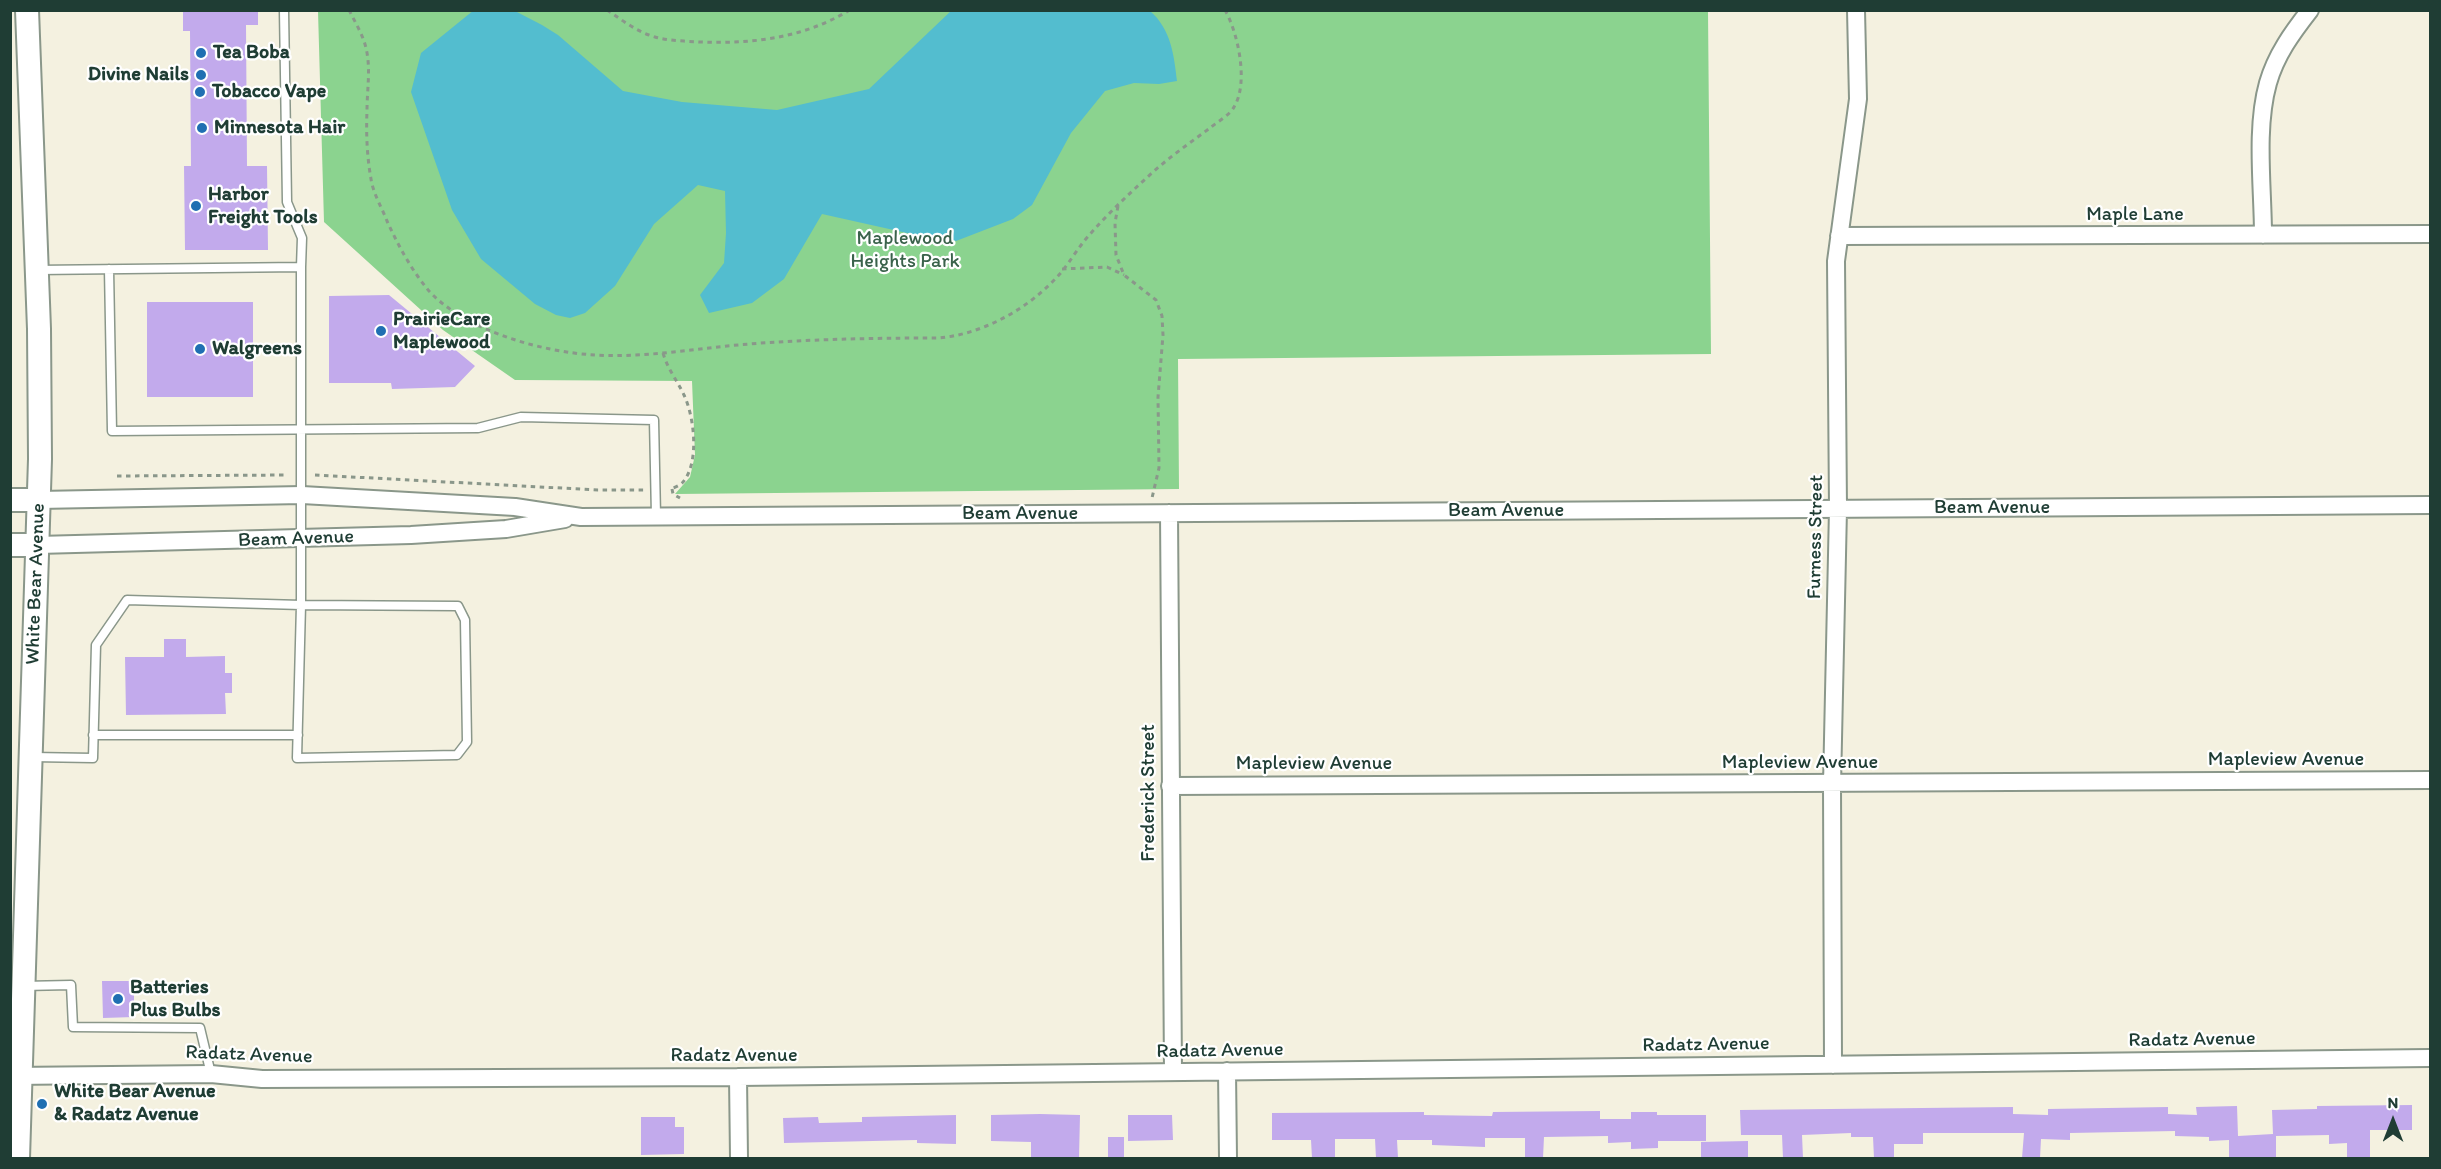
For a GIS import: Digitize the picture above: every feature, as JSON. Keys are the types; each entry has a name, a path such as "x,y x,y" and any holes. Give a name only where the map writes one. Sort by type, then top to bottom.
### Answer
{"main road":[{"name":"White Bear Avenue","path":"18,1158 16,1076 23,986 39,500 40,368 27,10"},
{"name":"Beam Avenue","path":"10,500 39,500"},
{"name":"Beam Avenue","path":"10,545 38,545"}],"street":[{"name":"Furness Street","path":"1833,1065 1832,784 1838,509 1836,261 1858,99 1856,10"},
{"path":"2263,236 2262,129 2266,92 2290,34 2310,10"},
{"name":"Maple Lane","path":"1839,236 2430,234"},
{"name":"Beam Avenue","path":"39,500 302,495 515,507 581,517"},
{"name":"Beam Avenue","path":"38,545 411,535 506,529 581,517 2430,505"},
{"name":"Frederick Street","path":"1169,513 1173,1072"},
{"name":"Mapleview Avenue","path":"1170,786 2430,780"},
{"name":"Radatz Avenue","path":"16,1076 211,1074 262,1079 738,1077 2430,1058"},
{"path":"1227,1071 1228,1158"},
{"path":"738,1077 739,1158"}],"lane":[{"path":"29,757 93,758 96,645 127,600 301,605 458,606 465,620 467,742 457,755 297,758 301,605 302,238 287,202 284,10"},
{"path":"37,270 301,267"},
{"path":"108,269 112,431 478,428 521,417 654,420 656,516"},
{"path":"93,735 298,735"},
{"path":"23,986 71,985 73,1027 200,1028 211,1074"}],"path":[{"path":"349,10 366,46 369,65 367,112 371,181 408,262 429,290 447,307 473,322 508,338 544,347 595,355 663,353 696,348 805,340 959,336 978,331 997,321 1033,299 1062,270 1085,240 1118,204 1166,161 1234,108 1239,92 1241,69 1238,45 1226,10"},
{"path":"607,10 631,26 654,37 678,41 723,43 783,37 827,23 850,10"},
{"path":"1118,204 1115,223 1116,255 1124,275"},
{"path":"1062,270 1107,267 1124,275 1156,300 1162,316 1163,334 1158,397 1159,468 1148,513"},
{"path":"655,489 672,489 683,482 691,464 694,442 692,415 684,395 668,370 663,353"}],"green space":[{"name":"Maplewood Heights Park","path":"318,11 1708,11 1711,354 1178,359 1179,489 675,494 690,477 695,455 692,381 515,380 443,330 324,222"}],"water":[{"path":"474,10 515,11 558,35 623,91 682,102 777,110 869,89 952,10 1150,11 1167,34 1173,52 1177,81 1159,84 1134,83 1105,91 1071,133 1032,205 1013,219 956,241 916,235 822,214 784,279 752,303 709,313 700,295 724,263 725,191 698,185 654,224 615,286 585,313 570,318 556,315 535,304 481,259 452,210 411,92 421,53"}],"building":[{"path":"183,10 258,10 258,25 246,25 247,166 267,166 268,250 185,250 184,166 191,166 190,31 183,31"},
{"name":"PrairieCare Maplewood","path":"389,295 475,366 455,387 392,389 391,383 329,383 329,296"},
{"name":"Walgreens","path":"147,302 253,302 253,397 147,397"},
{"path":"164,639 186,639 186,657 225,656 225,673 232,673 232,693 225,693 226,714 126,715 125,657 164,657"},
{"name":"Batteries Plus Bulbs","path":"102,981 134,981 134,1017 103,1018"},
{"path":"2412,1105 2412,1130 2370,1130 2370,1158 2347,1158 2347,1143 2329,1144 2329,1135 2276,1136 2276,1158 2229,1158 2229,1140 2209,1141 2209,1137 2175,1136 2175,1131 2070,1133 2070,1140 2041,1139 2040,1158 2022,1158 2024,1133 1923,1133 1923,1144 1894,1144 1894,1158 1874,1158 1873,1137 1851,1137 1851,1133 1802,1135 1803,1158 1783,1158 1782,1135 1741,1135 1740,1110 2013,1107 2013,1114 2048,1115 2048,1109 2168,1107 2168,1114 2197,1115 2196,1107 2237,1106 2238,1136 2273,1134 2272,1110 2317,1109 2317,1106"},
{"path":"1600,1111 1600,1119 1631,1119 1631,1112 1657,1112 1657,1115 1706,1115 1706,1141 1658,1141 1658,1148 1631,1149 1631,1142 1608,1143 1608,1136 1544,1137 1543,1158 1525,1158 1525,1138 1485,1138 1485,1147 1432,1145 1432,1140 1397,1140 1398,1158 1376,1158 1375,1139 1335,1139 1335,1158 1312,1158 1311,1140 1272,1140 1272,1113 1424,1112 1424,1115 1492,1116 1493,1112"},
{"path":"956,1115 956,1144 917,1143 917,1140 784,1143 783,1118 818,1117 819,1123 862,1122 862,1117"},
{"path":"991,1115 1080,1115 1079,1158 1031,1158 1031,1142 991,1141"},
{"path":"1128,1115 1172,1115 1173,1140 1128,1141"},
{"path":"641,1117 675,1117 675,1127 684,1127 684,1154 641,1155"},
{"path":"1108,1137 1124,1137 1124,1158 1108,1158"},
{"path":"1748,1141 1748,1158 1701,1158 1701,1142"}],"place":[{"name":"Tea Boba","path":"201,53"},
{"name":"Divine Nails","path":"201,75"},
{"name":"Tobacco Vape","path":"200,92"},
{"name":"Minnesota Hair","path":"202,128"},
{"name":"Harbor Freight Tools","path":"196,206"},
{"name":"PrairieCare Maplewood","path":"381,331"},
{"name":"Walgreens","path":"200,349"},
{"name":"Batteries Plus Bulbs","path":"118,999"},
{"name":"White Bear Avenue & Radatz Avenue","path":"42,1104"}]}
